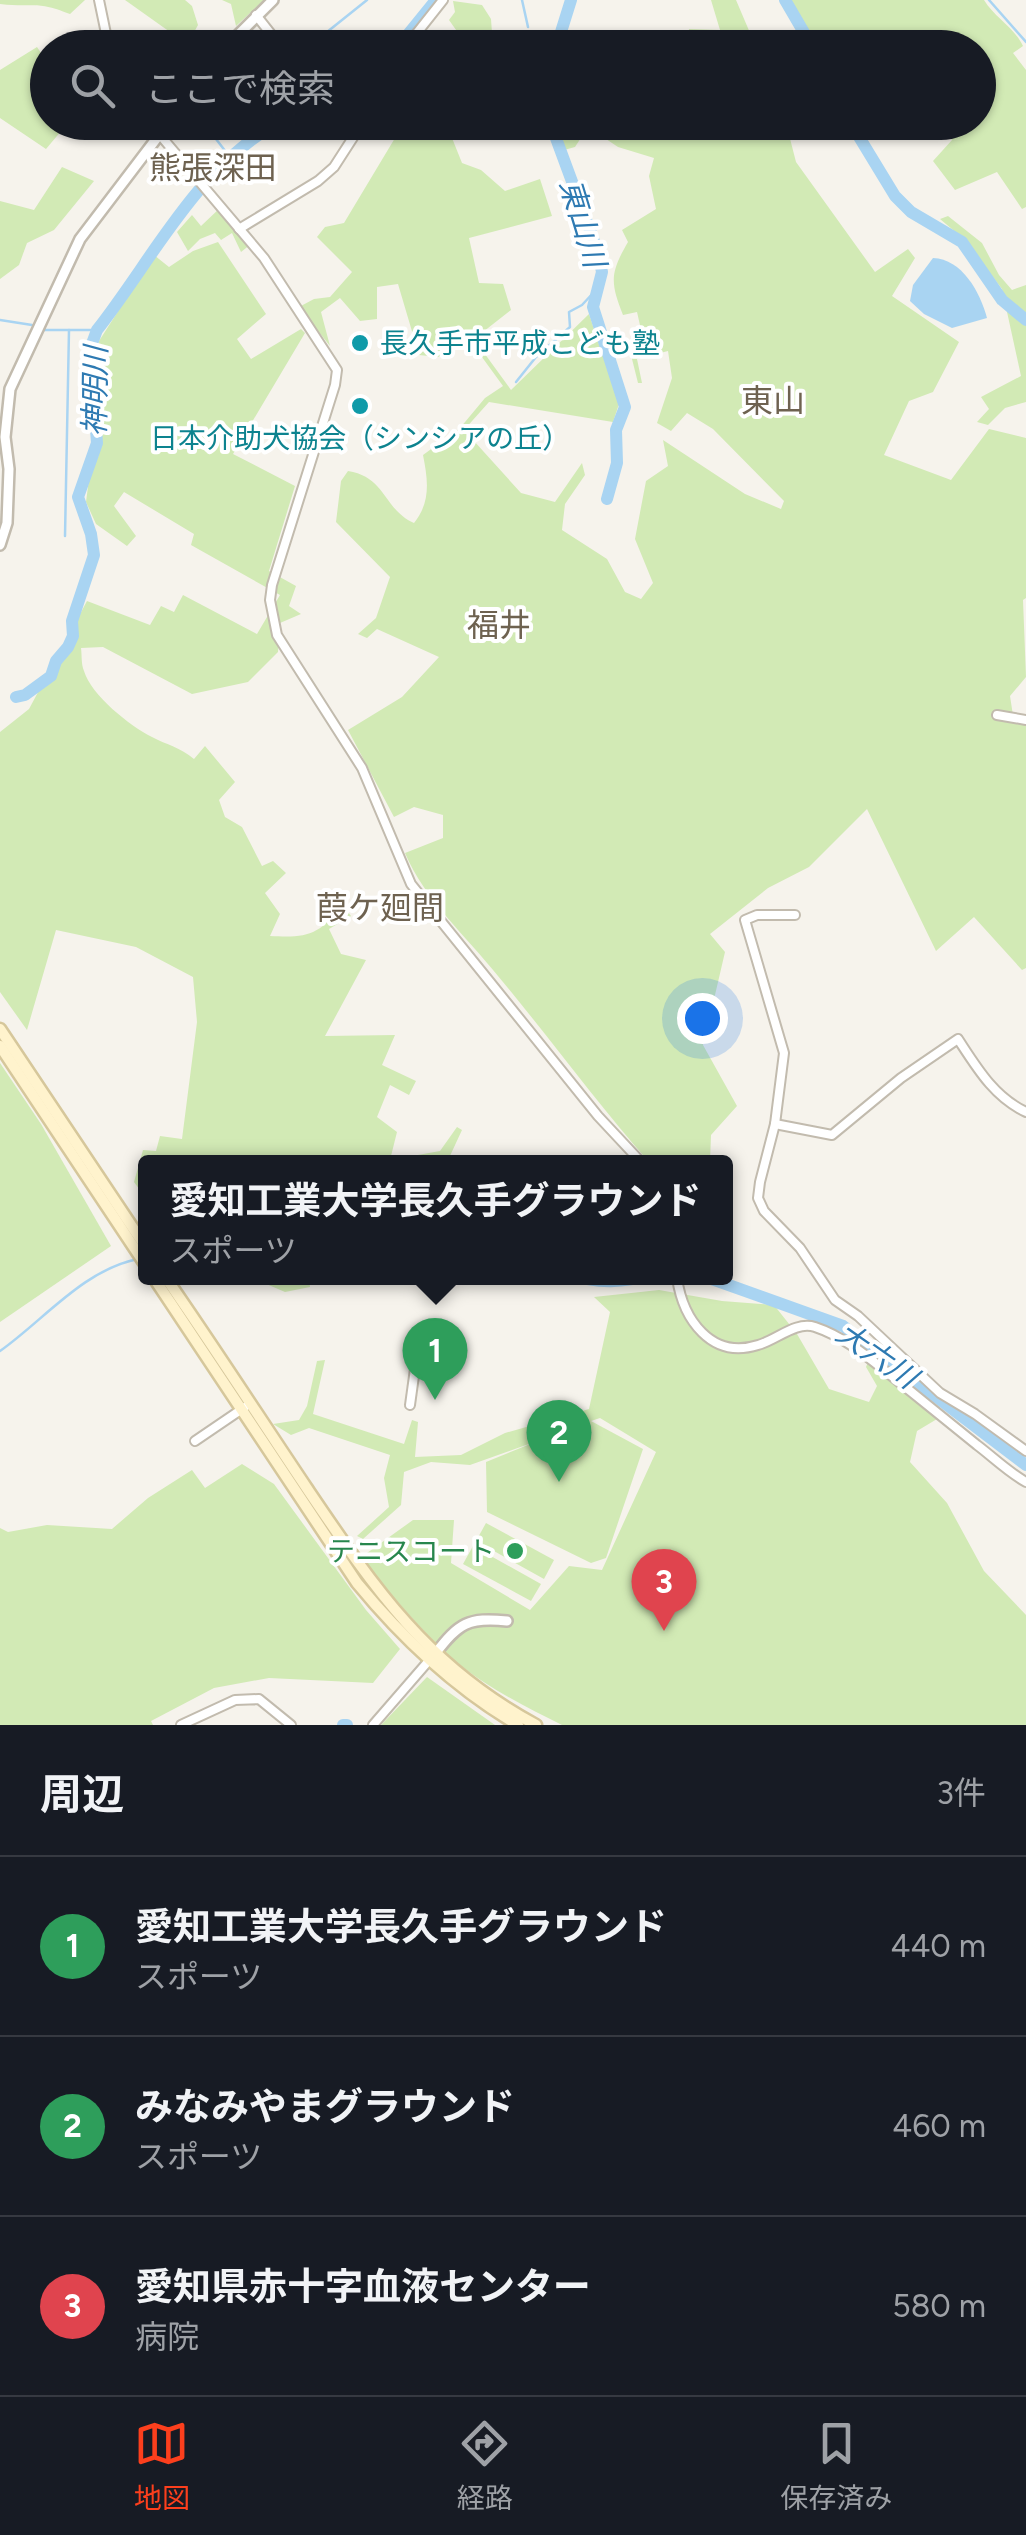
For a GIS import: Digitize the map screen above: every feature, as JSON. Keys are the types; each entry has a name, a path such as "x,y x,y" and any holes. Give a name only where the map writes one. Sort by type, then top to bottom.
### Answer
{"main road":[{"path":"0,1029 138,1241"},
{"path":"0,1046 138,1242"},
{"path":"159,1285 203,1341"},
{"path":"170,1285 246,1406 393,1612 432,1658 518,1725"},
{"path":"432,1658 536,1725"}],"street":[{"path":"99,0 105,30"},
{"path":"242,30 273,0"},
{"path":"419,30 441,1"},
{"path":"256,15 268,30"},
{"path":"0,546 7,523 5,437 10,389 80,239 157,140"},
{"path":"162,140 264,258 337,370 272,585 270,600 276,635 362,768 411,884 598,1116 634,1155"},
{"path":"239,229 318,181 334,167 351,140"},
{"path":"997,715 1026,720"},
{"path":"795,915 757,915 745,920 784,1053 775,1124 758,1198 764,1211 800,1248 835,1300 858,1316 940,1393 1026,1451"},
{"path":"775,1124 832,1135 901,1078 958,1039 993,1090 1026,1112"},
{"path":"678,1285 686,1314 697,1330 718,1342 741,1349 809,1325 840,1338 1026,1482"},
{"path":"410,1405 418,1347"},
{"path":"196,1441 246,1406"},
{"path":"372,1725 450,1634 466,1622 480,1618 507,1621"},
{"path":"181,1725 235,1700 259,1699 291,1725"}],"green space":[{"path":"0,0 85,0 70,14 42,6 0,4"},
{"path":"125,0 185,0 192,6 198,25 195,30 167,30"},
{"path":"222,0 264,0 236,26 231,4"},
{"path":"711,0 736,0 749,30 720,30"},
{"path":"787,0 984,0 1023,46 1013,53 1026,70 1026,207 1022,209 997,172 955,190 933,161 952,140 996,140 996,30 804,30"},
{"path":"453,1 482,5 491,19 492,30 456,30 449,20 455,12"},
{"path":"30,51 30,138 0,118 0,70"},
{"path":"33,140 54,140 46,149"},
{"path":"394,140 453,140 462,163 481,170 505,191 540,179 552,216 469,238 479,283 503,284 511,310 474,339 511,390 589,314 619,404 613,422 489,402 464,430 521,493 555,502 582,463 585,475 565,504 562,530 607,559 625,592 641,599 653,583 635,539 646,481 668,466 663,440 745,494 781,509 784,501 713,429 687,413 671,431 657,423 672,378 668,351 637,359 642,383 638,383 631,355 649,349 647,335 642,334 637,312 623,315 614,278 628,242 622,230 656,209 649,176 654,158 608,140 790,140 796,162 875,272 908,249 915,258 892,296 959,342 933,392 909,401 884,455 951,480 989,429 1026,438 1026,677 1010,696 1014,722 1026,724 1026,968 1022,970 974,917 936,951 867,809 809,867 768,888 710,934 725,952 715,995 706,1010 703,1045 737,1106 711,1135 710,1155 643,1155 413,870 405,853 443,838 443,815 414,807 394,817 348,730 402,697 439,657 377,629 367,638 358,634 376,618 390,577 336,522 341,481 348,471 361,474 414,523 427,491 423,455 460,428 485,398 503,386 479,353 460,345 438,357 419,355 398,284 377,287 377,319 360,321 340,298 321,312 330,346 299,307 314,299 330,297 352,272 317,237 325,227 344,223"},
{"path":"557,140 580,140 575,147 560,148"},
{"path":"62,167 94,181 54,230 27,243 19,265 0,279 0,201 34,210"},
{"path":"220,208 251,244 241,252 232,233 221,240 215,233 200,239 188,251 177,232 192,215 201,226"},
{"path":"948,216 982,243 1012,290 1026,285 1026,402 1005,408 988,425 977,422 989,409 981,397 1021,376 1002,289 965,240 940,219"},
{"path":"218,242 266,314 237,339 251,359 301,329 305,333 233,454 295,486 269,571 296,586 289,606 301,614 280,623 278,652 248,682 192,694 103,647 81,648 83,668 103,700 133,725 194,759 205,746 235,782 219,800 225,817 242,827 262,866 273,861 286,873 265,893 280,914 270,936 312,932 327,923 343,905 351,916 329,929 341,954 366,960 325,1036 395,1035 382,1065 416,1081 409,1095 390,1085 377,1117 397,1132 391,1155 142,1155 143,1150 156,1151 160,1136 182,1139 197,1022 193,977 136,947 56,930 27,1030 0,992 0,732 29,709 87,601 150,625 161,606 174,612 183,595 257,634 280,595 191,545 194,534 124,492 114,506 136,536 127,546 96,524 86,502 90,471 99,455 99,341 154,255 169,267 193,251"},
{"path":"0,1063 41,1124 111,1246 0,1322"},
{"path":"457,1127 462,1130 450,1155 418,1155 440,1151"},
{"path":"268,1285 310,1285 310,1287 285,1292"},
{"path":"659,1290 774,1305 797,1334 829,1389 869,1402 877,1386 866,1367 868,1362 937,1419 917,1431 910,1462 947,1503 984,1571 1026,1615 1026,1725 562,1725 493,1688 455,1661 360,1558 413,1520 454,1520 451,1563 530,1610 569,1566 602,1570 656,1452 600,1418 591,1421 643,1449 606,1558 591,1563 487,1512 486,1462 540,1440 470,1465 431,1462 404,1472 401,1505 363,1539 357,1536 389,1507 384,1478 390,1455 309,1428 291,1435 273,1424 299,1420 307,1406 317,1361 325,1360 313,1414 404,1444 412,1420 418,1422 415,1457 461,1455 505,1433 589,1409 610,1312 594,1297"},
{"path":"242,1464 274,1484 366,1610 400,1649 373,1683 269,1678 214,1688 151,1721 153,1725 0,1725 0,1528 8,1532 47,1525 112,1529 148,1498 192,1470 205,1488"},
{"name":"テニスコート","path":"486,1523 554,1560 544,1579 476,1541"},
{"path":"473,1546 541,1584 531,1601 463,1564"},
{"path":"427,1677 495,1725 381,1725"}],"water":[{"path":"933,258 961,271 980,298 987,318 952,328 924,314 910,301 913,285"}],"waterway":[{"path":"330,30 367,0"},
{"name":"神明川","path":"412,30 436,0"},
{"path":"522,0 528,27"},
{"name":"東山川","path":"562,30 571,0"},
{"path":"785,0 802,30"},
{"path":"989,0 1026,42"},
{"path":"217,140 226,152"},
{"name":"神明川","path":"16,697 51,676 56,661 68,647 73,636 72,621 94,555 78,497 97,443 90,349 97,330 200,189 252,140"},
{"name":"東山川","path":"557,140 598,252 602,272 593,307 625,407 616,430 617,463 607,499"},
{"path":"861,140 895,196 911,212 962,242 1002,300 1026,320"},
{"path":"516,382 536,357 570,327 569,312 595,291"},
{"path":"0,320 41,330 97,330"},
{"path":"65,536 69,330"},
{"path":"0,1351 82,1285 138,1259"},
{"path":"599,1285 622,1285"},
{"name":"大六川","path":"729,1285 843,1326 1026,1465"}],"place":[{"name":"長久手市平成こども塾","path":"360,343"},
{"name":"日本介助犬協会（シンシアの丘）","path":"360,406"},
{"name":"愛知工業大学長久手グラウンド","path":"435,1400"},
{"name":"みなみやまグラウンド","path":"559,1482"},
{"name":"テニスコート","path":"515,1551"},
{"name":"愛知県赤十字血液センター","path":"664,1631"}],"district":[{"name":"熊張深田","path":"213,168"},
{"name":"東山","path":"773,401"},
{"name":"福井","path":"499,625"},
{"name":"葭ケ廻間","path":"380,908"}]}
